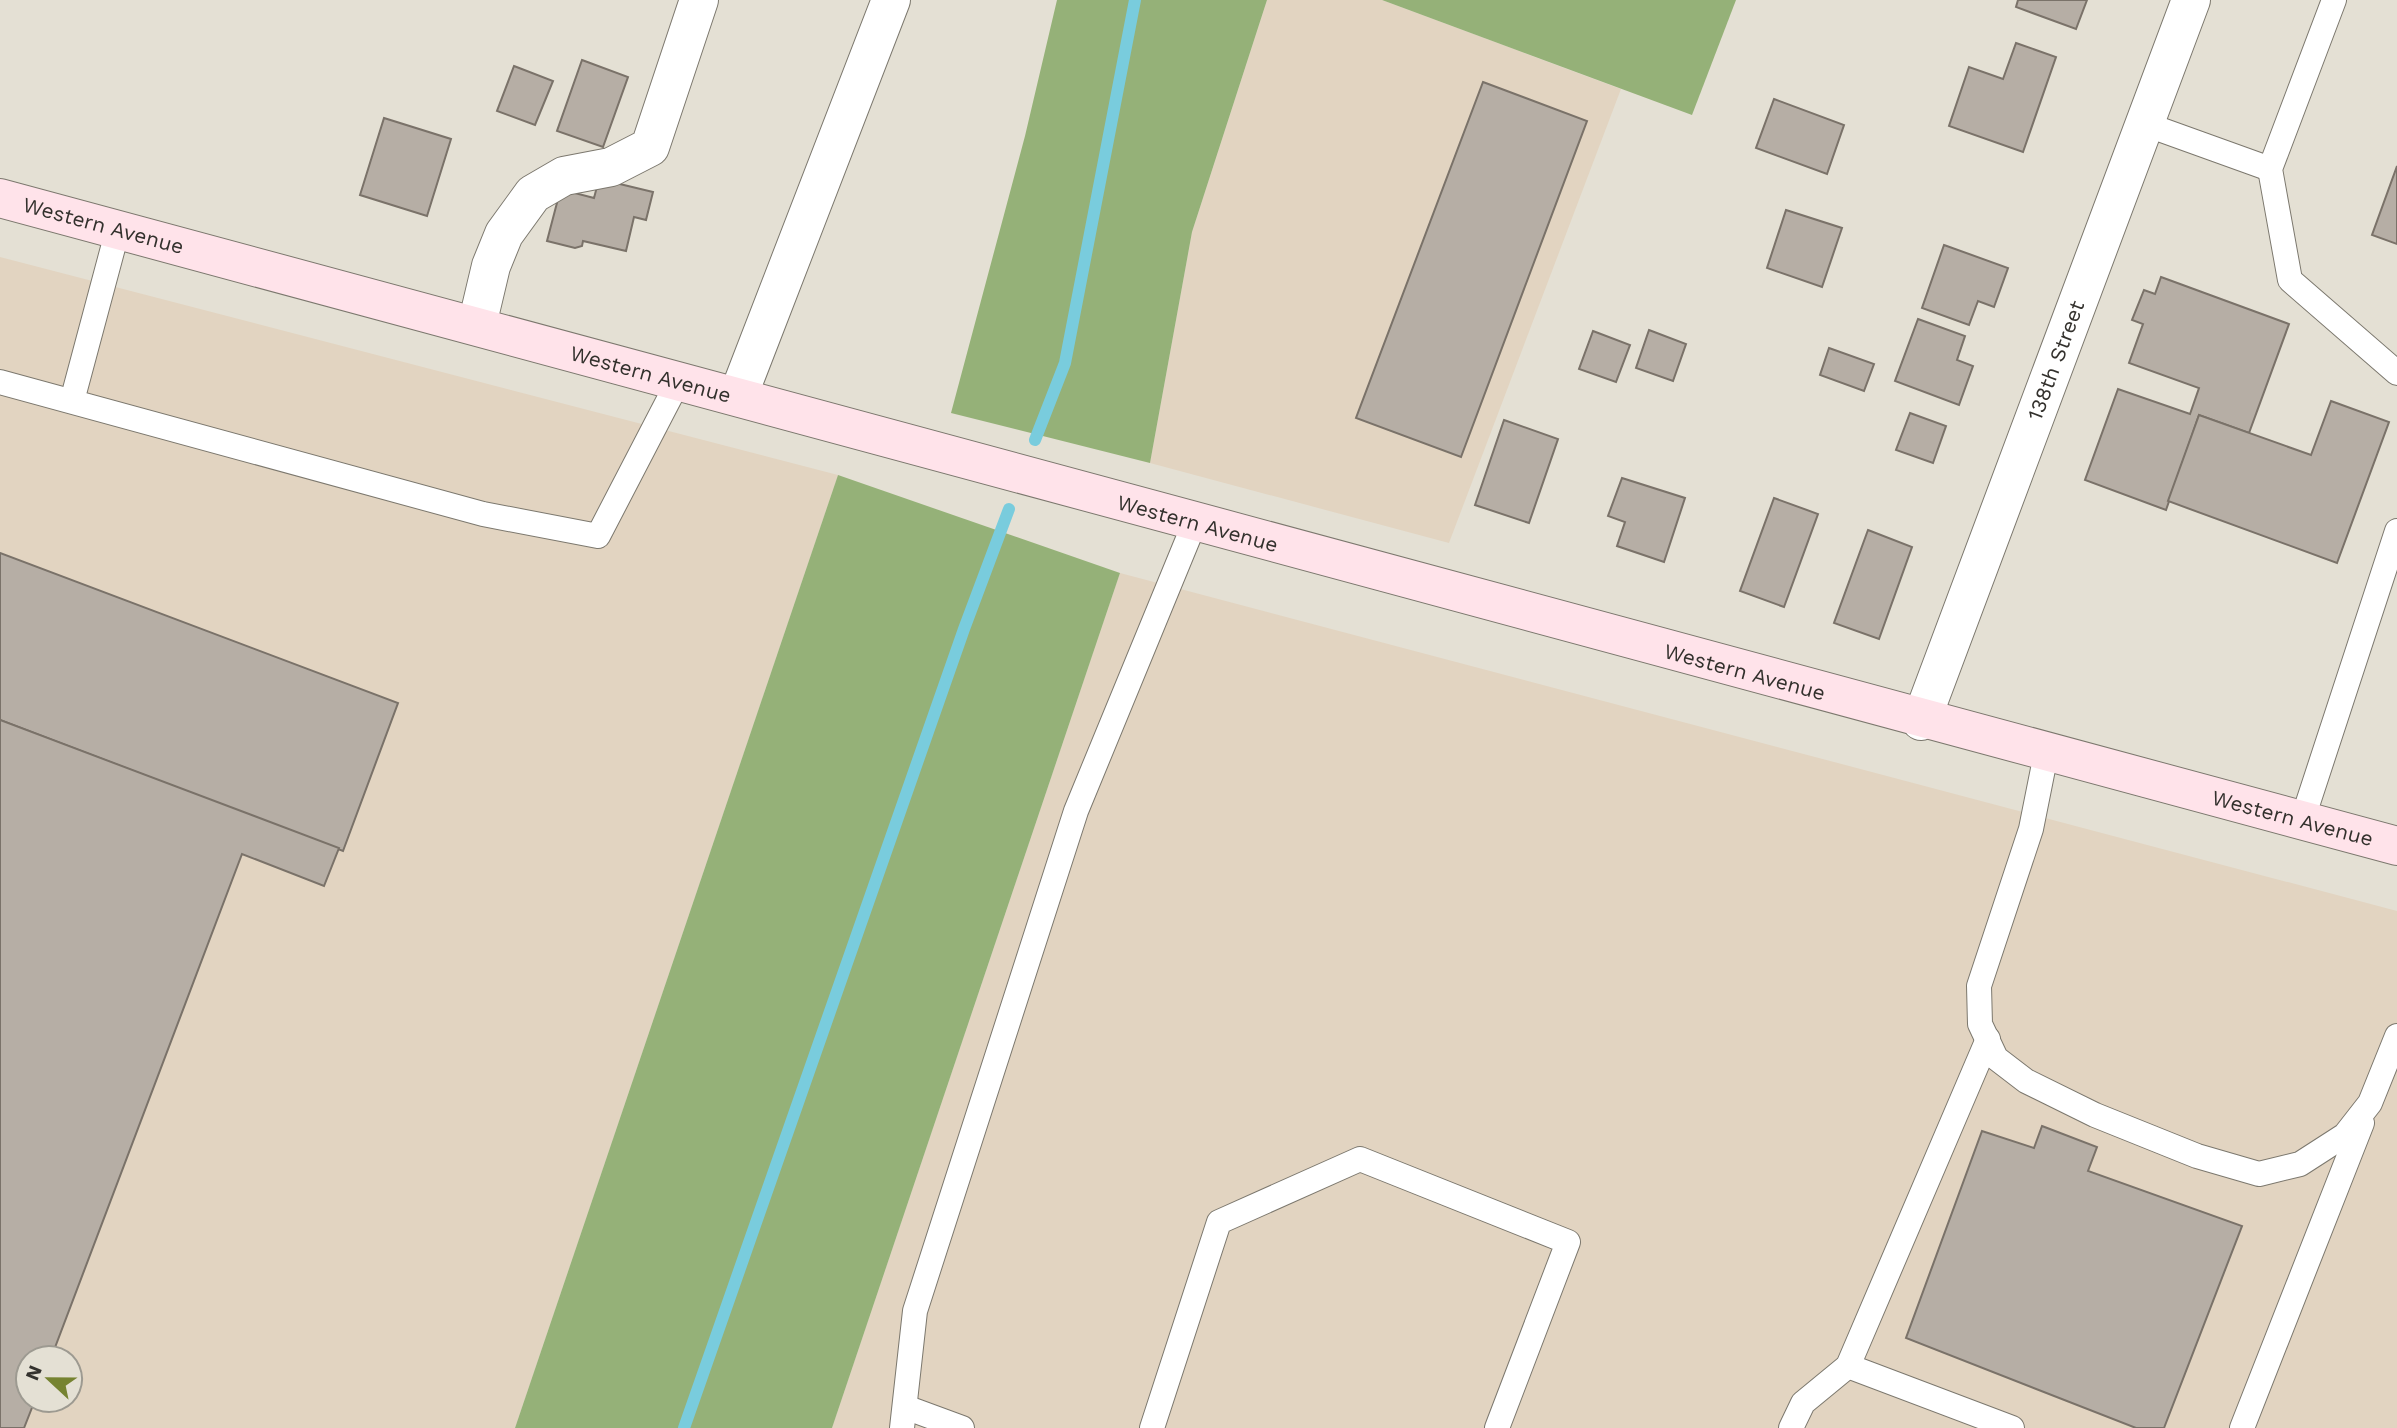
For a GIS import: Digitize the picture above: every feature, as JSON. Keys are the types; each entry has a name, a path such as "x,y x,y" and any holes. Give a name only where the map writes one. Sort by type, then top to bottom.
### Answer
{"main road":[{"name":"Western Avenue","path":"0,198 738,396 1921,721 2397,846"}],"street":[{"path":"477,325 491,266 504,234 533,194 564,176 611,167 650,147 699,0"},
{"path":"738,396 891,0"},
{"name":"138th Street","path":"1921,721 2192,0"}],"lane":[{"path":"2334,0 2270,169 2290,280 2397,373"},
{"path":"2145,124 2270,169"},
{"path":"72,401 118,229"},
{"path":"0,382 483,514 598,536 679,380"},
{"path":"962,1428 904,1418 915,1311 1076,811 1195,522"},
{"path":"2302,821 2397,531"},
{"path":"2046,754 2031,829 1979,986 1980,1024 1996,1058 2026,1081 2095,1115 2197,1156 2259,1174 2300,1164 2336,1142 2345,1135 2370,1103"},
{"path":"2242,1428 2397,1036"},
{"path":"1791,1428 1803,1403 1848,1366 1988,1039"},
{"path":"1152,1428 1219,1222 1360,1159 1568,1242 1497,1428"},
{"path":"1848,1366 2012,1428"}],"shaded area":[{"path":"1267,0 1382,0 1621,89 1449,543 1150,463 1192,232"},
{"path":"0,257 838,475 515,1428 0,1428"},
{"path":"1120,573 2397,911 2397,1428 832,1428"}],"green space":[{"path":"1057,0 1267,0 1192,232 1150,463 951,413 1025,136"},
{"path":"1382,0 1736,0 1692,115"},
{"path":"838,475 1120,573 832,1428 515,1428"}],"building":[{"path":"2018,0 2087,0 2076,29 2016,7"},
{"path":"2016,43 2056,57 2023,152 1949,126 1969,67 2003,79"},
{"path":"582,60 628,77 603,147 557,131"},
{"path":"514,66 553,81 535,125 497,111"},
{"path":"1483,82 1587,121 1461,457 1356,418"},
{"path":"1774,99 1844,125 1827,174 1756,148"},
{"path":"384,118 451,139 427,216 360,195"},
{"path":"2397,166 2397,244 2372,235"},
{"path":"599,179 653,192 646,220 634,217 626,251 583,241 582,246 575,248 547,241 558,199 571,192 594,198"},
{"path":"1786,210 1842,228 1822,287 1767,268"},
{"path":"1944,245 2008,268 1994,307 1978,301 1969,325 1922,308"},
{"path":"2161,277 2289,324 2249,433 2199,415 2166,510 2085,480 2118,389 2190,414 2199,388 2129,363 2143,324 2132,320 2144,290 2155,294"},
{"path":"1918,319 1965,336 1957,360 1973,366 1959,405 1895,381"},
{"path":"1649,330 1686,344 1673,381 1636,368"},
{"path":"1593,331 1630,345 1616,382 1579,369"},
{"path":"1829,348 1874,364 1864,391 1820,375"},
{"path":"2331,401 2389,422 2337,563 2168,501 2199,415 2311,455"},
{"path":"1910,413 1946,426 1933,463 1896,450"},
{"path":"1504,420 1558,439 1529,523 1475,505"},
{"path":"1622,478 1685,498 1664,562 1617,546 1625,522 1608,516"},
{"path":"1774,498 1818,514 1784,607 1740,591"},
{"path":"1868,530 1912,547 1879,639 1834,623"},
{"path":"0,553 398,703 343,851 0,720"},
{"path":"0,720 339,848 324,886 242,854 56,1344 14,1344 14,1414 30,1414 24,1428 0,1428"},
{"path":"2042,1126 2097,1147 2088,1171 2242,1226 2164,1428 2136,1428 1906,1338 1982,1131 2034,1148"}],"waterway":[{"path":"1035,440 1065,363 1135,0"},
{"path":"684,1428 964,629 1009,509"}]}
